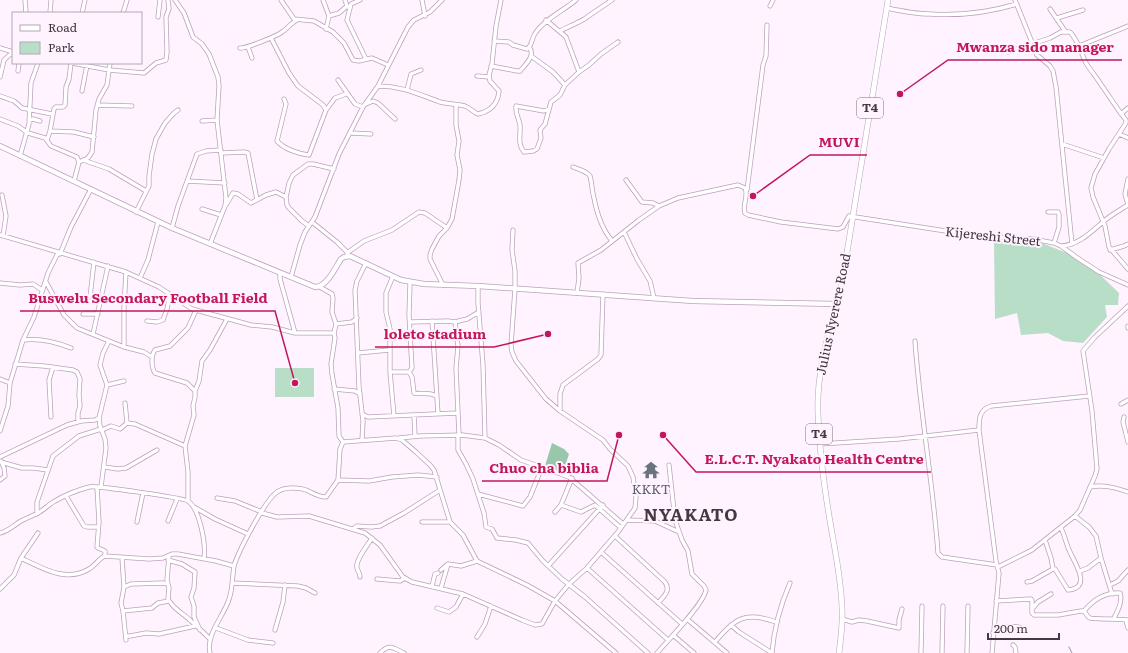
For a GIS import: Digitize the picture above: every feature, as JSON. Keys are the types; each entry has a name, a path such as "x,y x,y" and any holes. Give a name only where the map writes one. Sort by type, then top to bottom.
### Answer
{"highway":[{"name":"Julius Nyerere Road","path":"839,653 842,619 840,585 821,464 818,387 826,343 837,304 853,216 888,0"}],"main road":[{"path":"0,146 158,222 315,287 324,284 341,259 348,254 393,276 410,282 693,301 837,304"}],"street":[{"path":"25,0 26,12"},
{"path":"50,12 51,0"},
{"path":"82,12 85,0"},
{"path":"123,12 127,0"},
{"path":"158,17 160,0"},
{"path":"82,91 86,64 109,70 144,73 156,63 166,60 166,17 169,9 168,0"},
{"path":"174,0 184,13 192,36 202,44 212,60 218,81 217,120 225,183 225,206"},
{"path":"281,0 293,17 297,20 314,21 333,32 344,43 353,60 359,61 374,59 388,65"},
{"path":"323,0 329,16 326,29"},
{"path":"345,0 348,7 347,20 366,59"},
{"path":"329,16 339,13 353,2 360,0"},
{"path":"422,0 425,16"},
{"path":"291,277 300,245 321,203 339,154 364,106 378,86 408,27 414,20 425,16 442,0"},
{"path":"378,86 397,87 440,102 466,107 478,114 497,104 499,91 489,77 501,0"},
{"path":"491,66 520,71 531,56 531,50 529,47 534,34 546,20 562,9 570,6 576,0"},
{"path":"560,31 584,20 612,0"},
{"path":"770,6 773,0"},
{"path":"887,8 920,14 954,14 998,9 1016,2 1037,56 1050,66 1056,87 1072,244"},
{"path":"1050,9 1065,31 1072,34 1094,76 1126,120 1126,124 1095,174 1091,188 1092,196 1106,226 1110,250 1128,269"},
{"path":"1057,18 1083,10"},
{"path":"240,48 248,47 270,38 282,32 297,20"},
{"path":"546,20 560,31 567,40 579,72"},
{"path":"768,25 766,56 763,65 744,211 748,215 781,222 838,229 843,226 848,217 853,216"},
{"path":"1079,46 1128,26"},
{"path":"1008,52 1033,45 1065,31"},
{"path":"270,38 294,82 323,105 326,110"},
{"path":"494,41 509,42 513,45 524,48 529,47"},
{"path":"549,109 544,111 516,106 515,113 520,124 521,149 524,152 537,149 541,138 540,130 545,124 551,102 560,95 566,85 579,72 618,42"},
{"path":"248,47 252,58"},
{"path":"0,48 12,52"},
{"path":"0,77 4,60 12,53"},
{"path":"531,56 553,72 566,85"},
{"path":"18,71 19,64"},
{"path":"20,156 29,120 31,83 38,64"},
{"path":"47,140 54,108 64,106 66,87 73,64"},
{"path":"74,182 81,161 91,155 98,104 107,85 110,64"},
{"path":"407,90 411,74 421,70"},
{"path":"477,76 489,77"},
{"path":"338,80 346,94 355,104 364,106 373,101 378,103 395,119"},
{"path":"310,164 309,155 326,110 335,98 346,94"},
{"path":"0,96 14,101 21,108 52,114"},
{"path":"284,99 286,104 277,141 279,144 297,152 309,155"},
{"path":"98,104 132,106"},
{"path":"443,285 430,260 430,255 439,236 447,228 452,219 460,174 457,155 459,141 456,124 456,105"},
{"path":"1121,114 1128,108"},
{"path":"136,212 149,186 148,176 154,146 165,123 174,112 178,110"},
{"path":"0,119 47,140 51,146 77,157 81,161 109,169 146,191"},
{"path":"29,120 33,119 40,121"},
{"path":"202,121 217,120"},
{"path":"50,131 78,133 94,137"},
{"path":"351,132 371,134"},
{"path":"1119,134 1128,138"},
{"path":"1062,144 1104,158"},
{"path":"172,228 197,154 206,151 248,153 257,200"},
{"path":"334,169 310,164 298,170 293,175 289,183 286,197 287,205 302,221 310,224 337,242 348,254 364,241 392,230 419,212 425,213 447,228"},
{"path":"573,167 587,173 590,176 594,200 602,226 612,241"},
{"path":"1061,246 1072,244 1088,235 1103,221 1128,205 1125,194 1128,179"},
{"path":"626,180 642,202 653,203 660,206"},
{"path":"187,181 225,183"},
{"path":"577,293 579,278 578,263 596,253 649,212 678,198 738,185 745,188 747,191"},
{"path":"0,431 8,406 10,383 23,340 34,317 51,266 59,253 90,189"},
{"path":"210,244 225,206 233,193 238,194 250,203 276,192 286,197"},
{"path":"2,195 6,216 1,236 126,272 160,287 196,310 251,325 272,327 295,333 334,333"},
{"path":"202,210 221,215"},
{"path":"1048,212 1058,212 1060,217 1059,227 1054,243"},
{"name":"Kijereshi Street","path":"853,216 978,236 1033,239 1054,243 1061,246 1070,254 1099,272 1128,285"},
{"path":"140,278 148,260 158,222"},
{"path":"217,498 235,501 277,517 308,516 364,533 380,545 405,578 416,583 463,594 526,622 540,625 555,601 569,584 587,568 615,536 635,508 636,501 634,477 628,466 603,440 560,411 546,399 516,361 512,352 511,337 515,289 515,271 512,250 513,230"},
{"path":"624,232 650,281 654,298"},
{"path":"1110,250 1128,244"},
{"path":"90,297 94,262"},
{"path":"362,440 363,421 360,394 356,284 366,263"},
{"path":"92,334 98,314 108,266"},
{"path":"124,347 126,272"},
{"path":"280,273 280,279 295,333"},
{"path":"393,276 386,293 387,318 390,329 390,372 394,416"},
{"path":"46,282 60,310 68,320 82,331 124,347 144,352 152,357"},
{"path":"409,372 412,370 411,322 409,315 410,282"},
{"path":"0,283 20,285 31,284 42,290"},
{"path":"320,286 332,294 333,298 332,312 336,324 331,364 338,408 339,436 343,442"},
{"path":"478,286 483,365 485,438"},
{"path":"146,321 157,322 163,320 170,294"},
{"path":"560,411 560,394 563,385 601,355 603,294"},
{"path":"915,341 924,436 928,458 938,554 942,558 998,566 1032,550 1061,528 1080,510 1097,469 1092,411 1083,351 1094,338 1128,306"},
{"path":"195,391 187,383 156,373 153,369 152,357 155,350 169,347 186,331 196,310"},
{"path":"411,322 455,322 467,319 479,312"},
{"path":"83,314 98,314"},
{"path":"334,317 345,322"},
{"path":"336,324 352,322 357,318"},
{"path":"188,501 188,472 185,446 194,415 195,391 199,381 201,364 217,340 227,319"},
{"path":"432,321 438,414"},
{"path":"352,322 357,326"},
{"path":"455,322 458,346 456,368 459,435 458,450 466,464 478,494 485,517 486,527 492,529 497,538 519,540 528,544 548,566 648,653"},
{"path":"23,340 40,340 71,348"},
{"path":"106,556 105,551 97,547 99,487 104,467 106,444 97,419 107,385 100,364 103,353 109,341"},
{"path":"358,353 389,350"},
{"path":"15,364 73,370 79,375 80,406 78,422"},
{"path":"51,417 49,380 53,367"},
{"path":"390,372 409,372"},
{"path":"409,372 412,377 413,391 415,393 430,393 436,396"},
{"path":"0,378 10,383"},
{"path":"107,385 124,381"},
{"path":"334,390 355,391 360,394"},
{"path":"992,653 999,573 979,430 979,416 986,407 1089,396"},
{"path":"1121,404 1128,400"},
{"path":"125,403 127,423"},
{"path":"362,414 368,417 457,413"},
{"path":"414,415 415,436"},
{"path":"363,421 368,417"},
{"path":"1124,417 1123,422 1128,442"},
{"path":"0,460 28,443 61,428 78,422 97,419"},
{"path":"37,514 37,502 54,455 79,436 111,426 120,428 127,423 136,424 185,446"},
{"path":"820,444 834,444 979,430"},
{"path":"343,442 415,436 459,435 485,438 499,445 521,460 572,478 603,505 622,526"},
{"path":"400,438 430,465 437,478 450,522 463,535 477,561 527,585 555,601 616,653"},
{"path":"210,653 210,639 228,602 234,566 248,534 272,497 279,491 300,489 326,497 338,480 340,449 343,442"},
{"path":"104,467 118,469 126,468 157,450"},
{"path":"0,460 22,468 48,470"},
{"path":"0,460 4,468 5,476 0,480"},
{"path":"659,652 704,598 706,590 692,574 688,552 679,532 673,507 669,465"},
{"path":"478,494 523,506 530,497 542,467"},
{"path":"338,480 369,481 392,477 423,475 437,478"},
{"path":"555,512 561,504 572,478"},
{"path":"1090,487 1106,486 1128,492"},
{"path":"0,532 9,530 21,521 37,514 54,502 66,496 89,487 99,487 166,496 188,501 193,507 204,533 204,558"},
{"path":"353,529 358,526 380,526 404,513 440,490"},
{"path":"137,522 143,493"},
{"path":"66,496 84,526 98,527"},
{"path":"168,521 177,498"},
{"path":"561,504 581,512 594,505 622,526"},
{"path":"548,566 603,505"},
{"path":"193,507 248,534"},
{"path":"1075,516 1089,527 1096,536 1100,558 1112,594"},
{"path":"627,520 655,521 679,532"},
{"path":"422,522 450,522"},
{"path":"1045,540 1053,569 1057,571 1069,590 1075,588 1079,584 1081,578 1080,571 1070,554 1066,538 1061,528"},
{"path":"0,589 14,575 21,558 38,533"},
{"path":"615,536 665,582 668,591 658,603"},
{"path":"360,577 357,564 362,552 372,538"},
{"path":"600,552 682,624"},
{"path":"21,558 46,570 67,575 88,570 96,565 101,558 106,556 150,559 168,558 178,554 204,558 234,566"},
{"path":"122,558 124,587 121,601 124,611 126,638 146,633 159,634 195,626"},
{"path":"168,558 166,583 169,588 169,601 179,612 210,639"},
{"path":"168,558 195,572 194,588 191,597 194,606 194,617 201,630"},
{"path":"1080,571 1088,568 1100,558"},
{"path":"432,586 435,573 440,571 448,564 461,566 477,561"},
{"path":"441,588 448,564"},
{"path":"587,568 668,640"},
{"path":"1027,582 1032,581 1053,569"},
{"path":"1110,585 1118,582 1128,570"},
{"path":"377,579 400,582 405,578"},
{"path":"124,587 130,584 166,583"},
{"path":"232,583 298,586 315,593"},
{"path":"731,625 739,632 772,653 776,622 782,600 790,583"},
{"path":"275,630 286,585"},
{"path":"996,602 1030,599 1032,601 1032,614 1058,616 1084,611 1096,599 1120,593 1122,595 1118,611 1114,618"},
{"path":"437,608 449,612 456,607 463,594"},
{"path":"1032,609 1038,602 1051,594"},
{"path":"124,611 152,608 158,603 169,601"},
{"path":"477,637 486,624 491,606"},
{"path":"921,653 922,606"},
{"path":"942,653 943,606"},
{"path":"967,653 968,606"},
{"path":"842,619 852,622 865,620 899,628 899,620 902,609"},
{"path":"1084,611 1093,620 1114,618 1127,620 1128,628"},
{"path":"715,642 740,618 747,616 776,622"},
{"path":"688,618 727,653"},
{"path":"993,633 1007,627 1023,628"},
{"path":"216,628 248,640 273,643"},
{"path":"673,634 694,653"},
{"path":"1013,645 1016,653"},
{"path":"380,653 389,647 404,653"}],"green space":[{"path":"994,242 1039,242 1067,253 1095,270 1119,293 1118,305 1105,305 1107,317 1083,343 1063,341 1048,333 1021,335 1017,313 995,319"},
{"path":"275,368 314,368 314,397 275,397"},
{"path":"552,443 564,449 569,454 563,472 545,466"}],"waterway":[{"path":"1069,647 1072,653"}],"place":[{"name":"Mwanza sido manager","path":"900,94"},
{"name":"MUVI","path":"753,196"},
{"name":"loleto stadium","path":"548,334"},
{"name":"Buswelu Secondary Football Field","path":"295,383"},
{"name":"Chuo cha biblia","path":"619,435"},
{"name":"E.L.C.T. Nyakato Health Centre","path":"663,435"},
{"name":"KKKT","path":"651,470"}],"district":[{"name":"NYAKATO","path":"691,515"}]}
